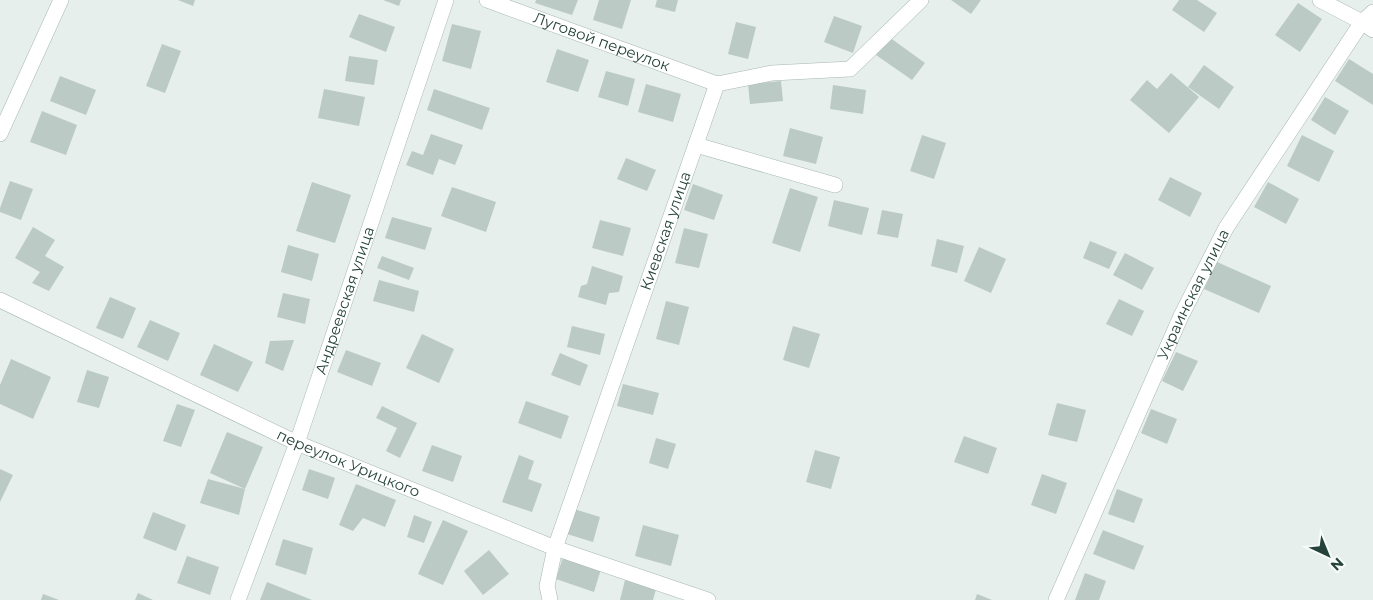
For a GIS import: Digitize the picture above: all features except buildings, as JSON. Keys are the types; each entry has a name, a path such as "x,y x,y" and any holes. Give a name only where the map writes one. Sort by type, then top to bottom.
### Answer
{"street":[{"path":"0,134 61,0"},
{"name":"Андреевская улица","path":"238,600 297,443 446,0"},
{"name":"Луговой переулок","path":"486,0 717,84"},
{"path":"717,84 772,73 850,69 921,0"},
{"path":"1320,0 1369,21"},
{"name":"Украинская улица","path":"1056,600 1181,316 1226,228 1369,21"},
{"name":"Киевская улица","path":"550,600 547,586 555,548 717,84"},
{"path":"696,145 835,186"},
{"name":"переулок Урицкого","path":"0,300 297,443 555,548 708,600"}]}
